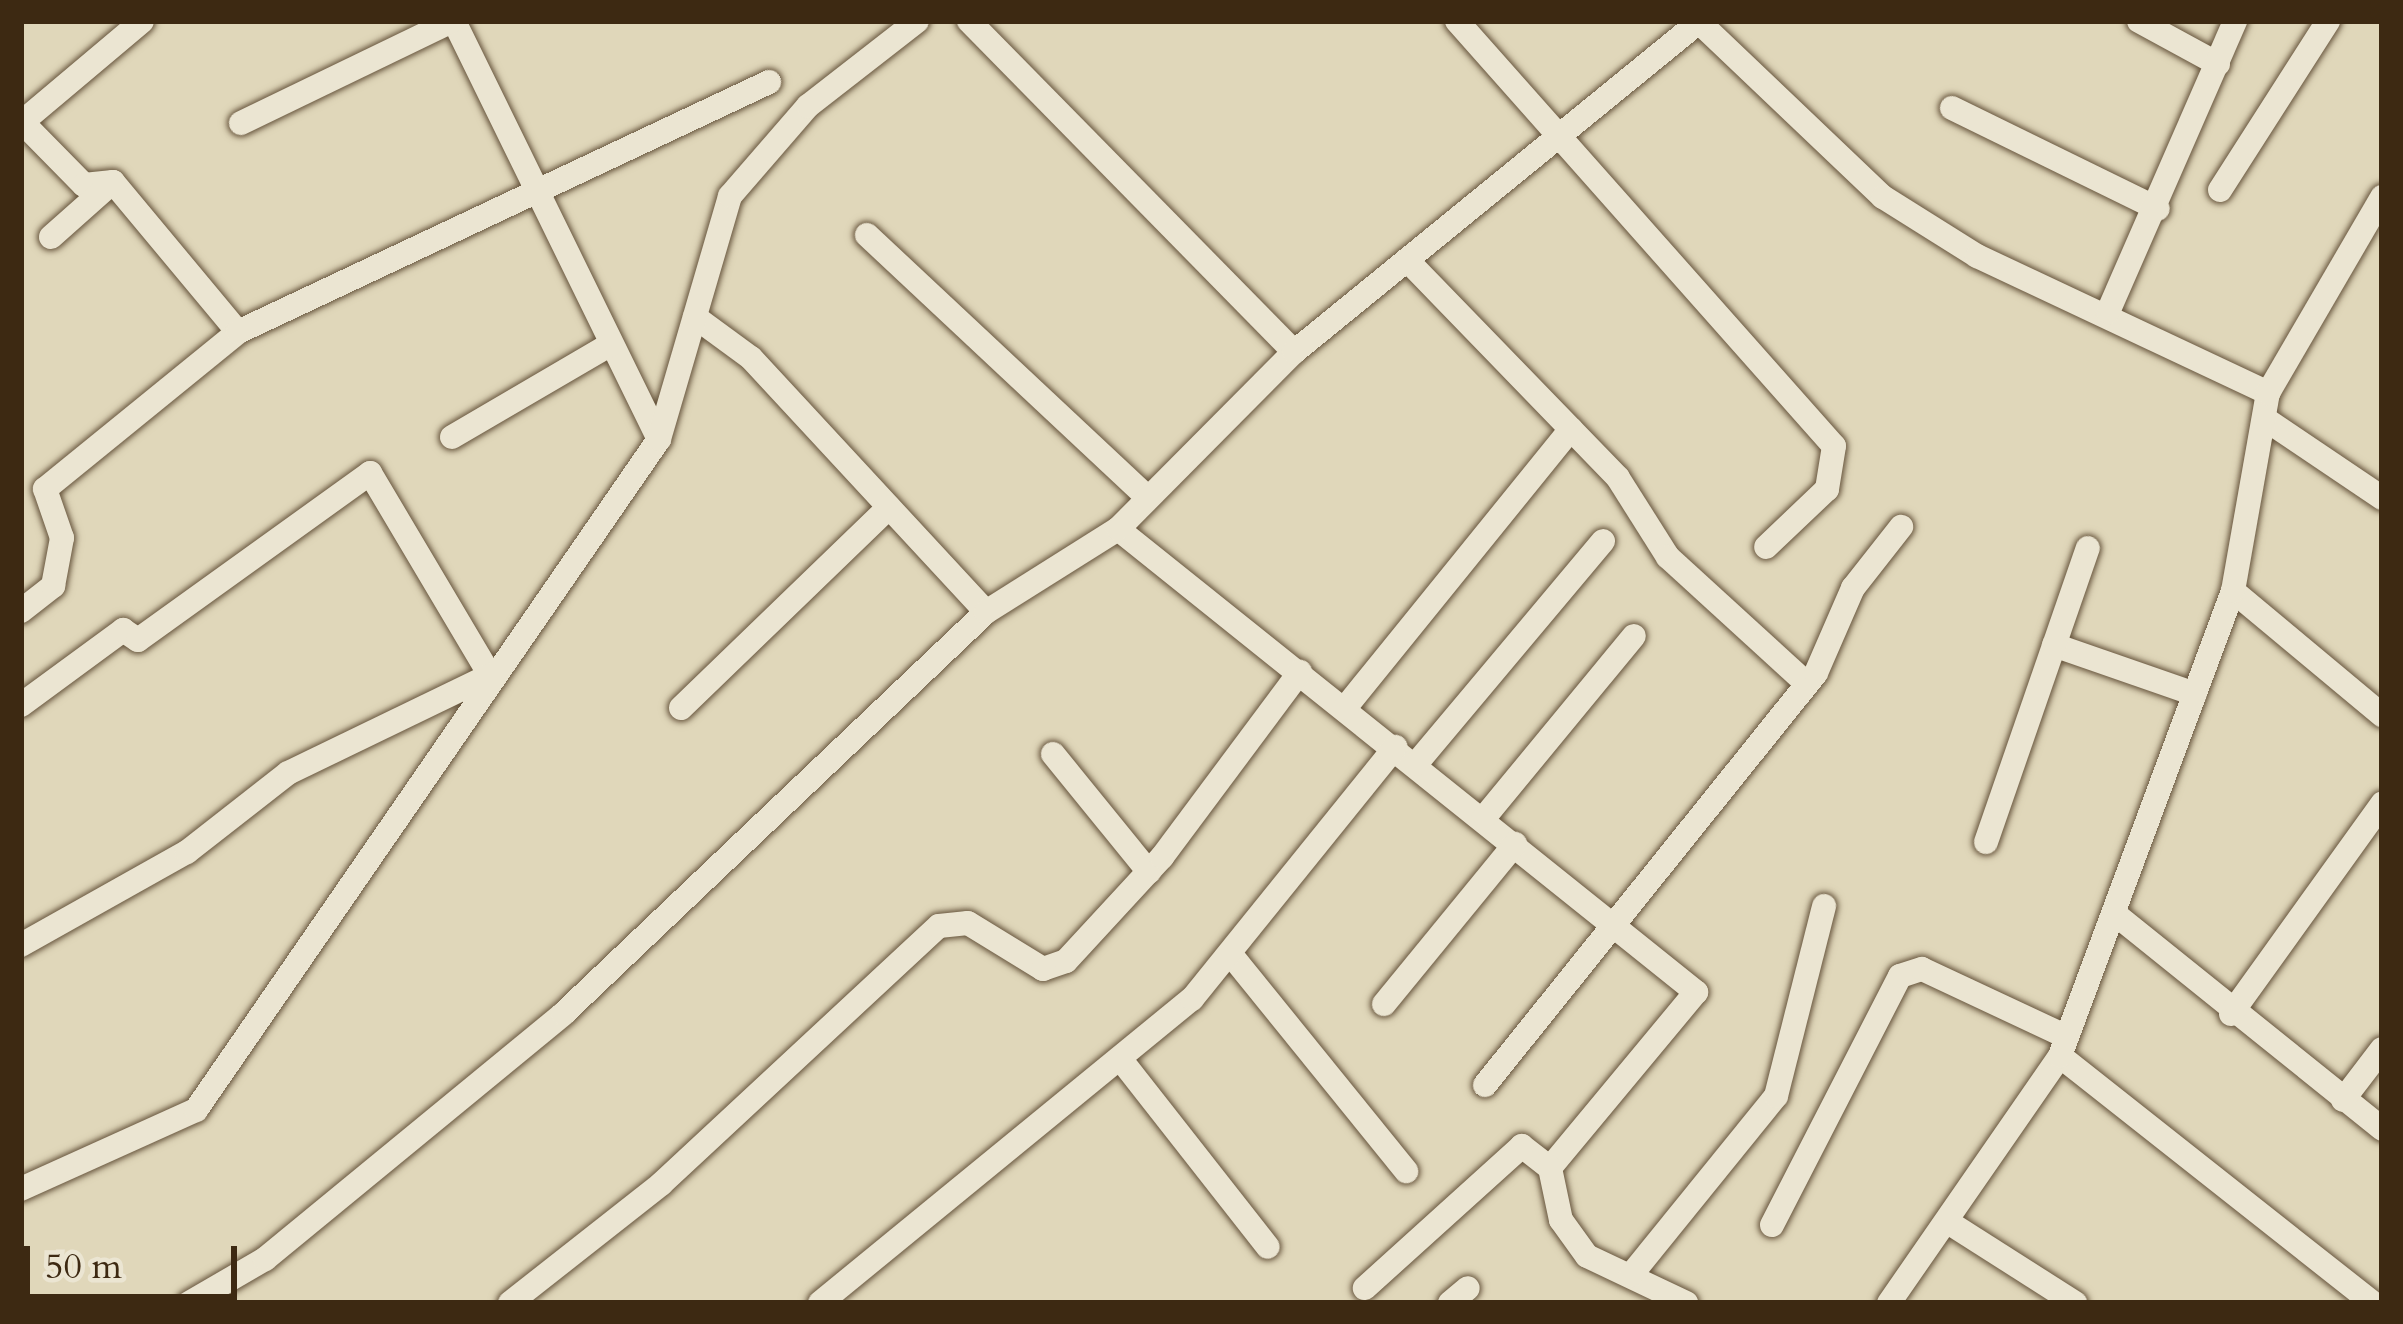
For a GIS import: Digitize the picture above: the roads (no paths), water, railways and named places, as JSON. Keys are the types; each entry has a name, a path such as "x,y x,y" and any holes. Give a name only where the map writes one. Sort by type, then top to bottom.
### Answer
{"street":[{"path":"113,182 84,185 22,122 142,21"},
{"path":"241,123 453,21 533,194 659,439"},
{"path":"21,1189 196,1110 659,439 730,196 808,106 917,21"},
{"path":"968,21 1294,352"},
{"path":"1456,21 1834,446 1828,489 1766,547"},
{"path":"189,1303 265,1259 563,1013 986,612 1118,529 1294,352 1699,21 1883,197 1977,256 2108,312 2267,406 2378,487"},
{"path":"2139,21 2218,64"},
{"path":"2108,312 2158,209 2235,21"},
{"path":"2220,190 2328,21"},
{"path":"21,611 53,586 62,538 45,489 238,332 769,82"},
{"path":"1952,108 2158,209"},
{"path":"51,237 113,182"},
{"path":"113,182 238,332"},
{"path":"1888,1303 2064,1047 2233,591 2267,406 2382,197"},
{"path":"867,235 1148,498"},
{"path":"1407,260 1571,429 1669,557 1808,685"},
{"path":"695,316 751,358 986,612"},
{"path":"452,437 611,344"},
{"path":"1346,708 1571,429"},
{"path":"21,705 123,630 138,640 370,473 495,673"},
{"path":"680,708 890,507"},
{"path":"1485,1085 1808,685 1853,588 1900,527"},
{"path":"1118,529 1696,992 1550,1168"},
{"path":"1416,764 1603,542"},
{"path":"1986,842 2088,548"},
{"path":"2233,591 2382,715"},
{"path":"1483,819 1634,636"},
{"path":"2054,645 2195,694"},
{"path":"510,1303 661,1184 939,926 968,923 1043,969 1079,950 1149,872 1300,672"},
{"path":"21,945 187,852 288,773 495,673"},
{"path":"820,1303 1122,1061 1232,956 1395,747"},
{"path":"1053,754 1149,872"},
{"path":"2231,1015 2382,804"},
{"path":"1384,1004 1515,844"},
{"path":"1630,1275 1776,1096 1824,906"},
{"path":"2115,914 2231,1015 2382,1129"},
{"path":"1232,956 1406,1171"},
{"path":"1772,1225 1900,976 1922,969 2064,1047 2374,1303"},
{"path":"2343,1100 2382,1049"},
{"path":"1122,1061 1268,1247"},
{"path":"1365,1288 1522,1146 1550,1168 1570,1239 1686,1303"},
{"path":"1948,1222 2075,1303"}]}
